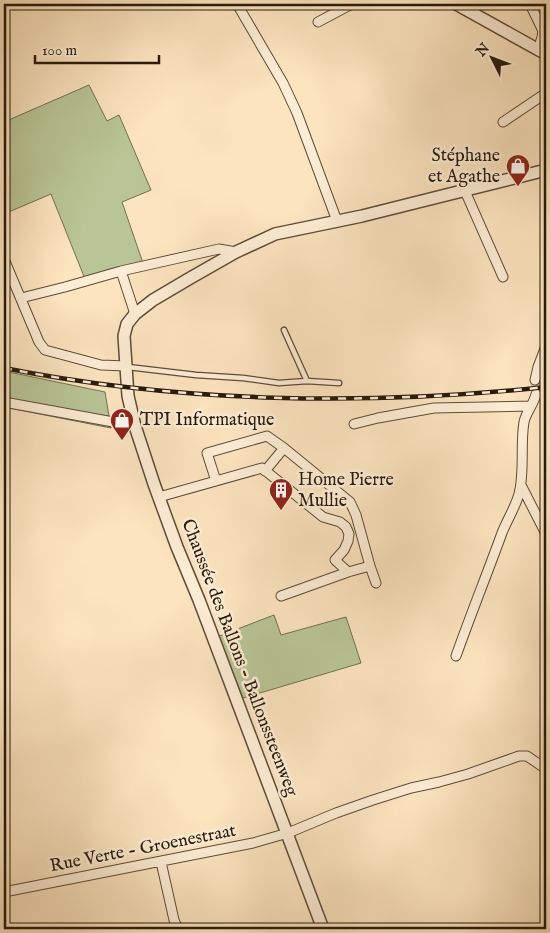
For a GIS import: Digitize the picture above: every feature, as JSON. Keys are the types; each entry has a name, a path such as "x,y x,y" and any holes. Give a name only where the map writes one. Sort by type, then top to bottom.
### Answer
{"street":[{"path":"237,4 283,83 297,113 337,221"},
{"path":"318,22 352,4"},
{"path":"456,4 542,52 543,31 530,4"},
{"path":"504,122 546,93"},
{"path":"121,271 135,314 153,300 192,277 236,252 275,234 465,191 546,170"},
{"path":"465,191 503,277"},
{"path":"21,298 121,271 219,249 236,252"},
{"path":"4,259 38,342 45,350 100,365 126,366"},
{"name":"Chaussée des Ballons - Ballonssteenweg","path":"135,314 127,324 124,336 128,396 135,426 158,497 288,833 323,929"},
{"path":"535,380 546,346"},
{"path":"456,656 518,497 521,485 524,420 536,394"},
{"path":"4,402 135,426"},
{"path":"354,424 434,408 531,406"},
{"path":"216,481 208,453 267,436 350,502 356,514 376,583"},
{"path":"265,470 284,448"},
{"path":"158,497 262,468 323,517 340,522 346,527 349,534 348,541 344,550 335,560 348,572"},
{"path":"521,485 546,534"},
{"path":"281,596 370,566"},
{"name":"Rue Verte - Groenestraat","path":"4,892 253,843 288,833 373,800 410,788 458,777 519,756 527,756 546,769"},
{"path":"161,862 174,920 181,929"}],"lane":[{"path":"284,330 307,381"},
{"path":"126,366 196,376 243,378 279,383 307,381 339,383"}],"green space":[{"path":"89,85 107,121 119,115 151,190 122,202 143,263 85,279 51,194 4,214 4,122"},
{"path":"4,371 105,392 111,428 4,407"},
{"path":"274,615 281,635 346,617 361,663 243,698 227,659 209,640"}],"tunnel":[{"path":"535,380 536,394"}],"railway":[{"path":"4,368 71,380 138,388 274,398 343,399 411,397 546,387"}],"place":[{"name":"Stéphane et Agathe","path":"518,187"},
{"name":"TPI Informatique","path":"122,441"},
{"name":"Home Pierre Mullie","path":"281,511"}]}
